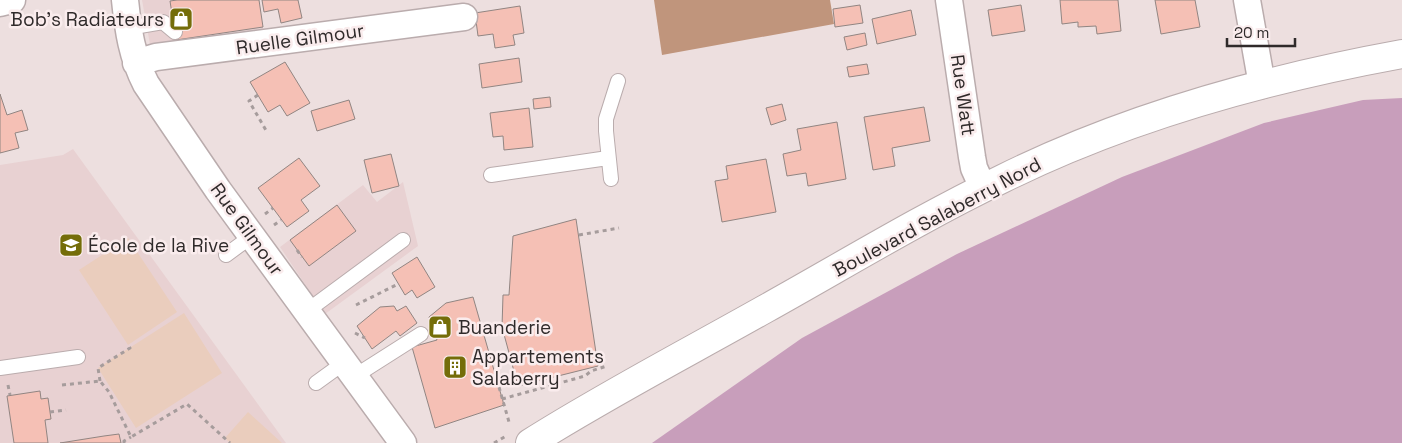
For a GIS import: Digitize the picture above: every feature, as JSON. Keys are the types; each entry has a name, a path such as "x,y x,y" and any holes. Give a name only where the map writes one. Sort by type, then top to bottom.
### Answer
{"street":[{"path":"0,3 12,0"},
{"name":"Rue Gilmour","path":"125,0 128,28 136,63 160,107 403,443"},
{"name":"Rue Watt","path":"949,0 972,157 974,168 983,188"},
{"path":"1247,0 1262,85"},
{"name":"Ruelle Gilmour","path":"136,63 156,57 464,17"},
{"name":"Boulevard Salaberry Nord","path":"521,438 613,394 882,243 1024,168 1106,135 1183,108 1308,73 1402,54"}],"lane":[{"path":"128,28 164,22 175,32"},
{"path":"611,179 606,119 618,81"},
{"path":"491,175 608,158"},
{"path":"226,255 252,236"},
{"path":"307,311 403,240"},
{"path":"316,383 350,369 421,334"},
{"path":"0,368 78,357"}],"path":[{"path":"258,95 249,101 267,132"},
{"path":"579,235 619,228"},
{"path":"297,250 302,256"},
{"path":"356,305 398,284"},
{"path":"356,333 365,338"},
{"path":"128,345 130,348 98,368 100,381 109,392 131,437"},
{"path":"502,399 585,376 591,370 614,362"},
{"path":"62,385 100,381"},
{"path":"8,385 10,395"},
{"path":"499,387 509,422"},
{"path":"124,443 187,404 230,443"},
{"path":"50,412 66,410"},
{"path":"494,443 521,438"}],"shaded area":[{"path":"142,0 259,0 264,37 151,50"},
{"path":"654,0 830,0 834,24 662,55"},
{"path":"1402,98 1402,443 652,443 802,338 957,254 1122,177 1264,123 1363,100"},
{"name":"École de la Rive","path":"73,149 286,443 0,443 0,165 63,155"},
{"path":"403,182 418,246 325,314 280,247 363,185 377,202"},
{"path":"128,238 177,312 128,345 79,270"},
{"path":"184,313 222,373 136,428 98,368"},
{"path":"248,412 282,443 230,443 225,438"}],"building":[{"path":"259,0 263,27 176,40 170,1"},
{"path":"262,0 298,0 302,18 281,23 278,9 264,12"},
{"path":"1060,0 1118,0 1121,31 1097,34 1096,26 1078,27 1078,22 1062,24"},
{"path":"1155,0 1195,0 1200,27 1161,34"},
{"path":"860,5 863,23 835,27 833,9"},
{"path":"1021,5 1025,31 992,36 988,10"},
{"path":"520,6 524,33 513,35 515,45 495,48 493,34 478,36 475,13"},
{"path":"911,10 916,35 877,44 872,19"},
{"path":"865,33 867,45 847,50 844,37"},
{"path":"519,58 522,82 482,88 479,64"},
{"path":"285,62 310,103 287,116 280,105 268,112 250,82"},
{"path":"867,64 869,74 849,77 847,67"},
{"path":"0,94 7,115 22,110 28,130 15,133 19,148 0,153"},
{"path":"550,97 551,107 534,109 533,99"},
{"path":"349,100 355,119 317,131 311,111"},
{"path":"782,104 786,120 771,125 766,108"},
{"path":"924,107 930,141 892,148 895,166 873,170 864,117"},
{"path":"529,108 533,147 504,150 503,136 493,137 490,113"},
{"path":"837,122 846,179 808,186 806,173 787,176 783,154 801,150 797,129"},
{"path":"391,154 399,186 372,193 364,160"},
{"path":"299,158 320,186 301,200 309,211 287,227 258,188"},
{"path":"766,159 776,212 722,222 715,181 728,179 726,166"},
{"path":"337,205 356,231 309,266 290,240"},
{"path":"576,219 598,366 518,386 502,327 503,295 509,295 513,236"},
{"path":"417,257 435,287 417,298 412,290 405,295 392,273"},
{"name":"Appartements Salaberry","path":"473,297 504,405 435,428 412,347 437,340 429,317 446,303"},
{"path":"394,306 397,311 406,306 417,323 400,336 396,331 372,349 357,326 380,307"},
{"path":"40,391 41,399 48,398 51,419 45,420 48,443 14,443 7,396"},
{"path":"119,434 121,443 60,443 104,436"}],"place":[{"name":"Bob's Radiateurs","path":"181,19"},
{"name":"École de la Rive","path":"71,245"},
{"name":"Buanderie","path":"440,327"},
{"name":"Appartements Salaberry","path":"455,367"}]}
